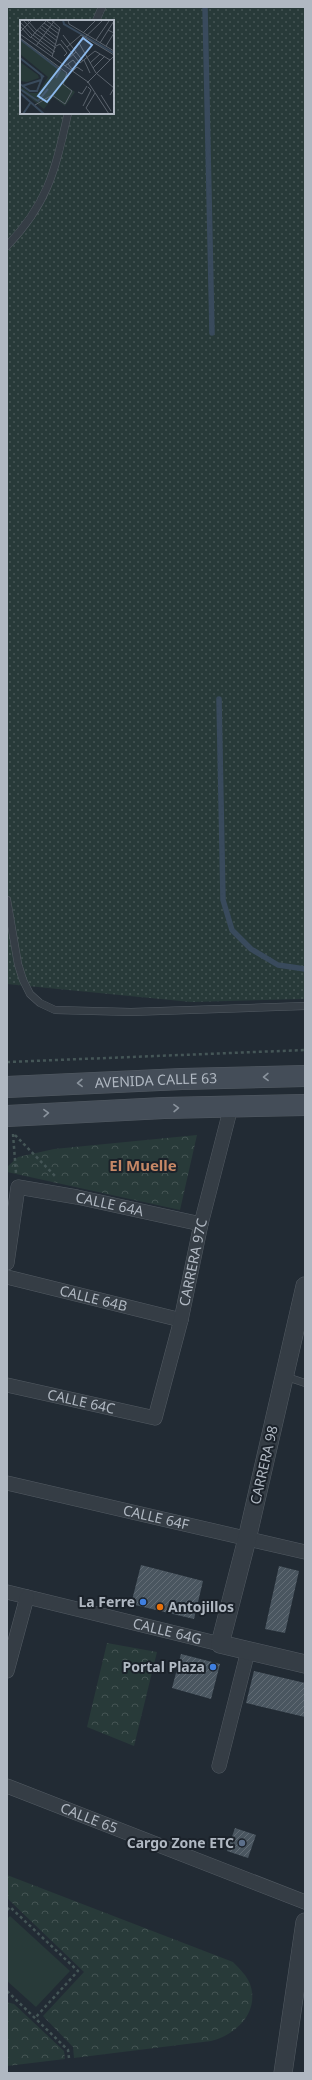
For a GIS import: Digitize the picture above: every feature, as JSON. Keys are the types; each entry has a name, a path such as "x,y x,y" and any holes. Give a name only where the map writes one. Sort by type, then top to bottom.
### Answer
{"main road":[{"name":"AVENIDA CALLE 63","path":"7,1087 182,1079 305,1076"},
{"name":"AVENIDA CALLE 63","path":"7,1116 305,1105"}],"street":[{"name":"CARRERA 97C","path":"155,1418 181,1320 201,1224 231,1107"},
{"name":"CALLE 64A","path":"18,1187 77,1197 201,1224"},
{"path":"7,1263 18,1187"},
{"name":"CALLE 64B","path":"7,1277 181,1320"},
{"name":"CARRERA 98","path":"220,1644 247,1539 305,1286"},
{"name":"CALLE 64C","path":"7,1386 155,1418"},
{"name":"CALLE 64F","path":"7,1483 305,1552"},
{"name":"CALLE 64G","path":"7,1592 305,1664"},
{"path":"7,1671 27,1597"},
{"path":"219,1766 248,1651"},
{"name":"CALLE 65","path":"7,1786 305,1902"},
{"path":"283,2073 305,1922"}],"lane":[{"path":"96,20 102,7"},
{"path":"7,246 37,210 48,188 68,114"},
{"path":"7,900 18,964 23,980 30,994 40,1003 55,1010 125,1012 305,1006"},
{"path":"284,1376 305,1383"}],"path":[{"path":"7,1062 305,1050"},
{"path":"18,1187 13,1134 77,1197"},
{"path":"7,1910 10,1907 78,1971 35,2018"},
{"path":"7,1991 68,2050 69,2058"}],"green space":[{"path":"7,7 305,7 305,999 191,1002 7,984"},
{"path":"197,1135 180,1210 7,1172 7,1167 18,1157 54,1149"},
{"path":"107,1643 157,1652 134,1746 87,1727"},
{"path":"7,1875 233,1962 245,1975 250,1984 252,2004 249,2013 244,2021 229,2034 211,2041 74,2058 73,2047 43,2016 84,1972 8,1899 7,1900"},
{"path":"10,1916 70,1971 36,2007 7,1981 7,1919"},
{"path":"7,2002 14,2004 64,2051 65,2059 7,2066"}],"building":[{"path":"141,1565 203,1581 194,1619 131,1604"},
{"path":"279,1566 299,1571 285,1633 265,1629"},
{"path":"181,1654 220,1664 211,1699 172,1688"},
{"path":"254,1671 305,1683 305,1717 246,1703"},
{"name":"Cargo Zone ETC","path":"235,1828 256,1835 248,1858 227,1851"}],"waterway":[{"path":"205,7 212,333"},
{"path":"219,699 223,900 232,930 251,949 278,965 305,969"}],"place":[{"name":"La Ferre","path":"143,1602"},
{"name":"Antojillos","path":"160,1607"},
{"name":"Portal Plaza","path":"213,1667"},
{"name":"Cargo Zone ETC","path":"242,1843"}],"district":[{"name":"El Muelle","path":"143,1166"}]}
